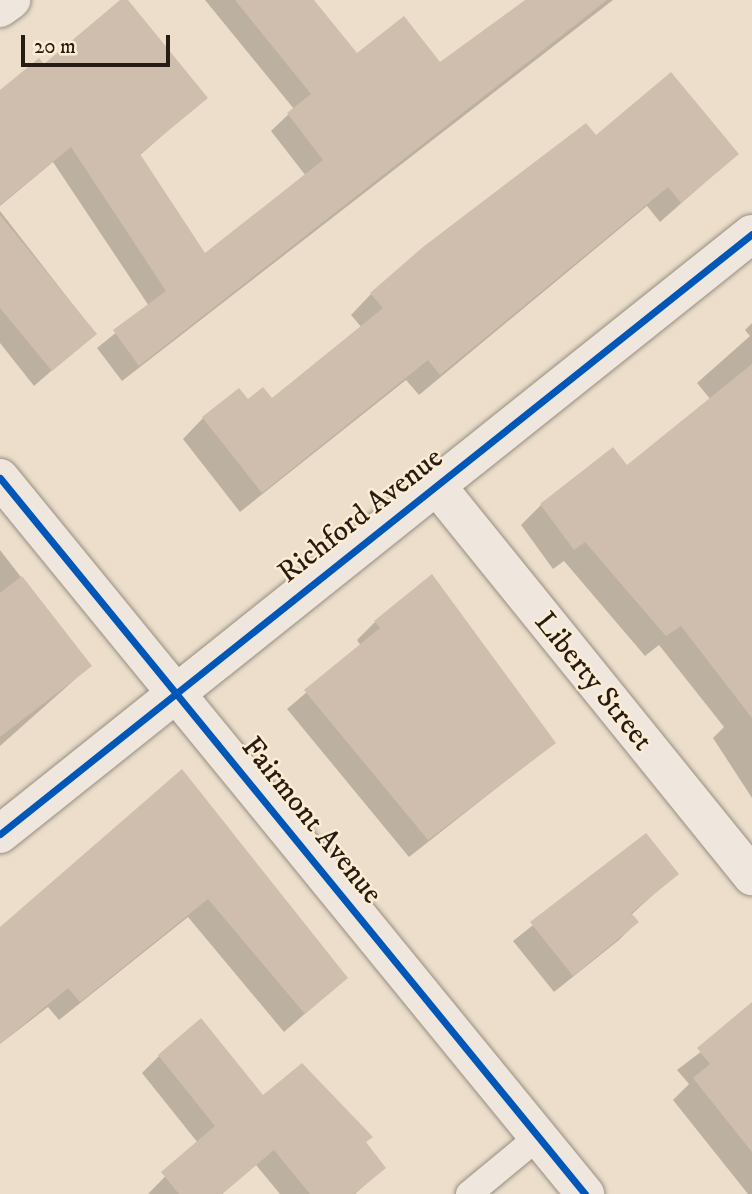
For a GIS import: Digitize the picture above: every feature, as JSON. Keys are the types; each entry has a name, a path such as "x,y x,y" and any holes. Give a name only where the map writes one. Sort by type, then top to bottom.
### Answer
{"street":[{"path":"0,8 11,0"},
{"name":"Richford Avenue","path":"0,834 752,234"},
{"name":"Fairmont Avenue","path":"0,478 177,691 584,1194"},
{"name":"Liberty Street","path":"436,485 752,876"}],"lane":[{"path":"469,1194 538,1137"}],"building":[{"path":"120,0 128,0 208,98 140,154 205,253 323,160 287,113 311,94 235,0 314,0 357,53 404,16 440,62 525,0 607,0 139,366 113,330 166,291 71,147 0,205 0,90 39,58 44,64"},
{"path":"671,72 739,154 681,203 668,187 440,375 428,360 262,493 202,417 239,388 248,399 263,387 272,398 383,308 370,293 423,247 586,123 596,135"},
{"path":"0,215 97,334 52,371 0,308"},
{"path":"752,364 752,718 681,626 666,636 585,542 574,550 540,504 613,447 627,465"},
{"path":"432,574 556,743 428,840 304,690 380,628 374,621"},
{"path":"22,576 92,666 0,737 0,593"},
{"path":"182,769 348,978 305,1014 208,899 80,1002 68,988 0,1044 0,927"},
{"path":"646,833 679,874 631,913 639,922 573,976 530,922"},
{"path":"752,1002 752,1152 693,1078 710,1064 697,1048"},
{"path":"201,1018 263,1095 302,1063 373,1137 366,1142 386,1168 354,1194 310,1194 274,1150 222,1194 179,1194 161,1172 215,1126 158,1055"}],"cycle path":[{"path":"0,834 752,234"},
{"path":"0,478 585,1194"}]}
